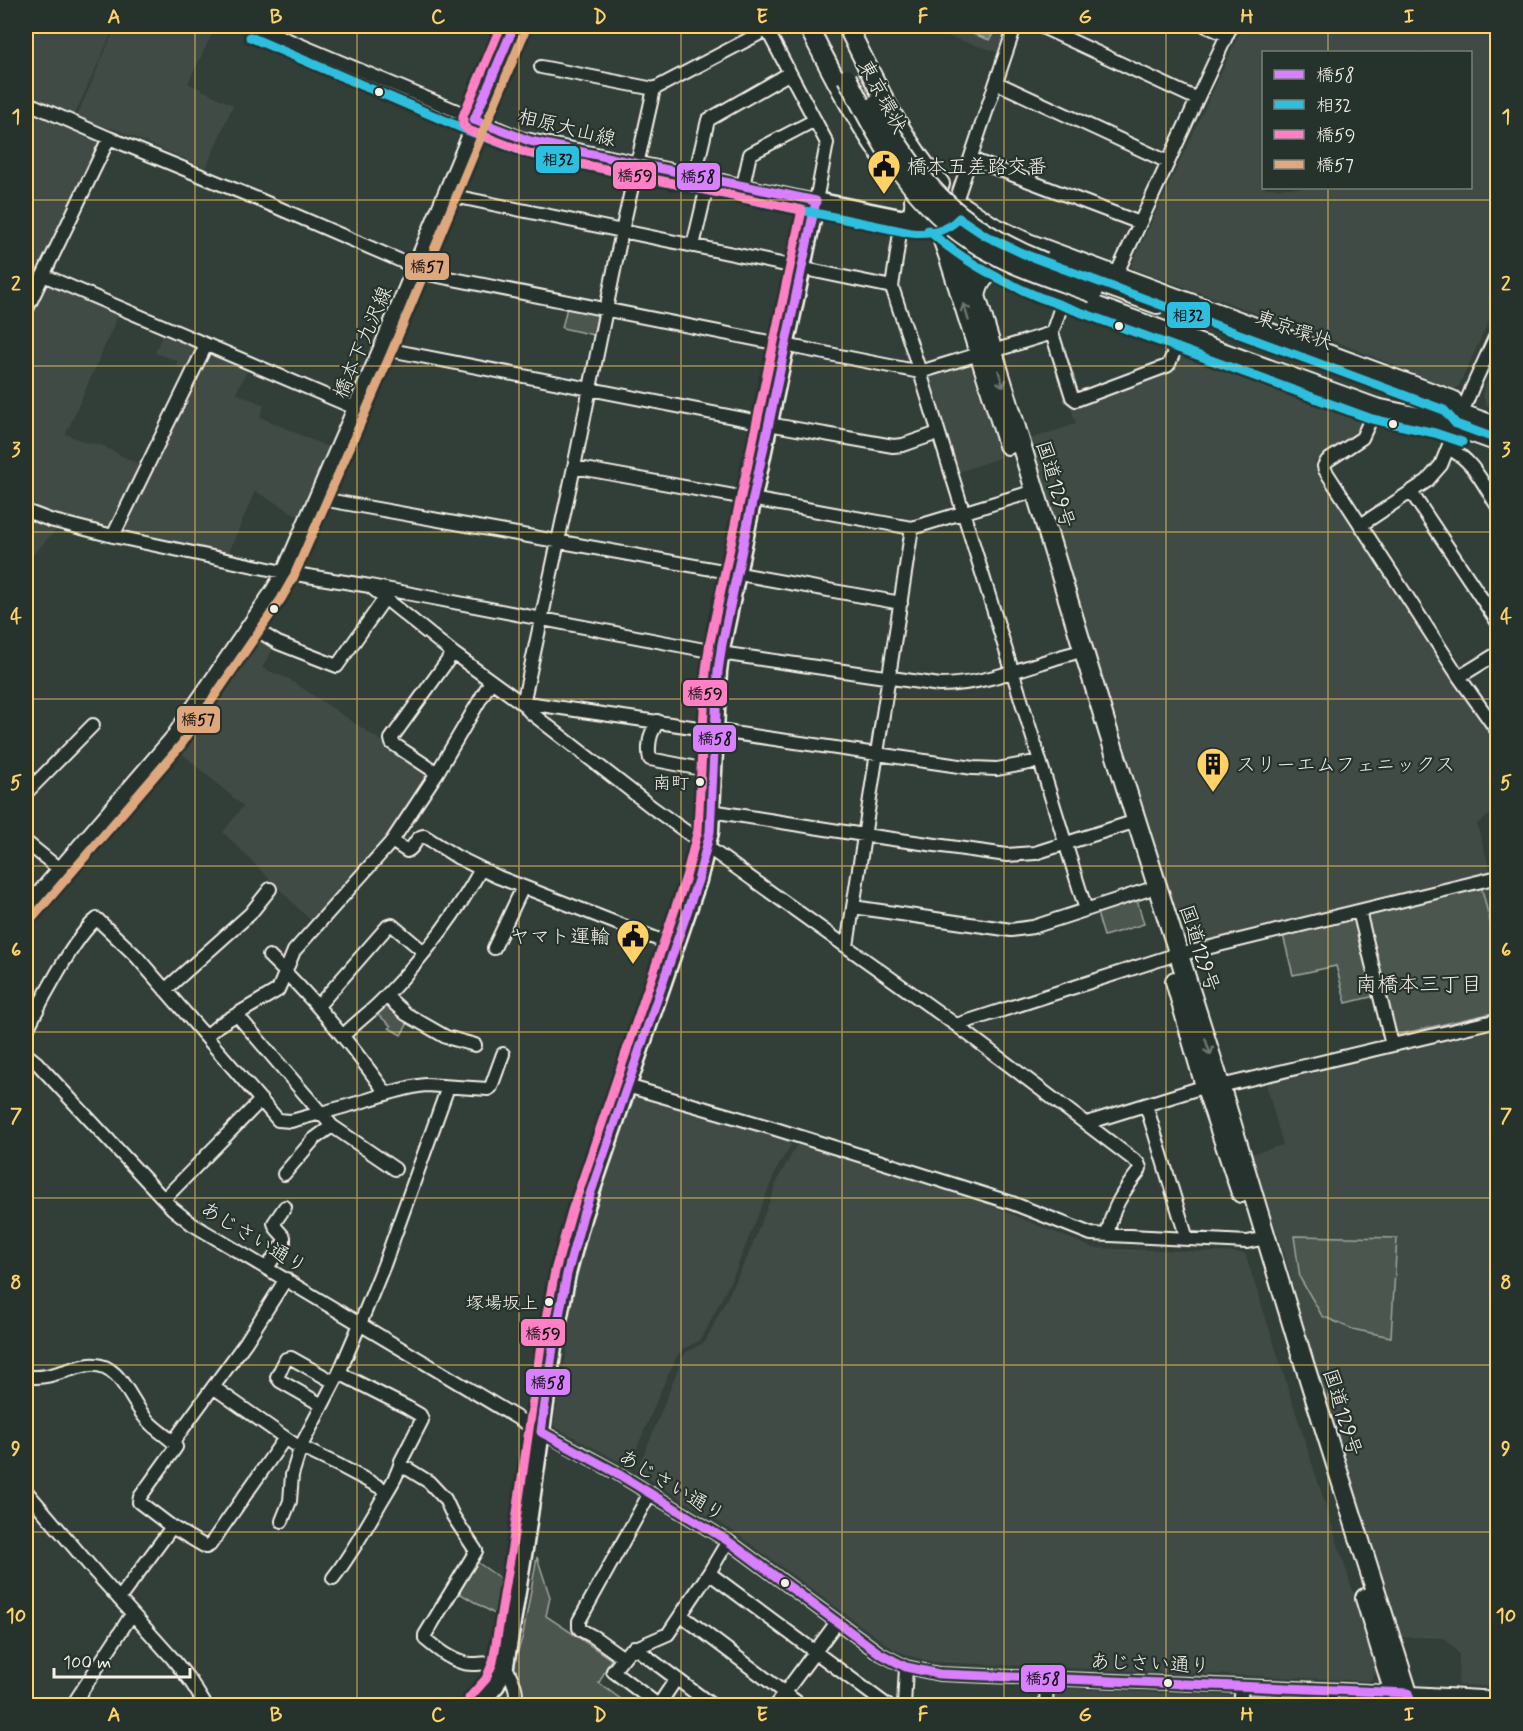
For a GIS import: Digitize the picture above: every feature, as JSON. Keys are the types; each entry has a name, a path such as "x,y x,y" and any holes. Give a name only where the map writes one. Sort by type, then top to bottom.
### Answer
{"highway":[{"path":"808,26 862,127 914,199 948,238 1009,271 1065,295 1376,408 1438,421"},
{"name":"東京環状","path":"821,26 852,75"},
{"name":"東京環状","path":"834,26 869,119 894,163 919,196 964,236 999,257 1095,287 1459,421 1497,442"},
{"path":"847,26 890,108 927,170 956,201 973,214 1008,234 1452,400 1459,421"},
{"path":"902,219 914,212 914,199"},
{"name":"国道129号","path":"948,238 957,226 956,201"},
{"name":"国道129号","path":"948,238 976,297 986,352 1024,494 1147,890 1173,956"},
{"name":"国道129号","path":"948,238 986,352 1403,1699"},
{"path":"976,297 979,283 990,272 1009,271"},
{"name":"東京環状","path":"1095,287 1438,421 1497,426"}],"main road":[{"path":"478,1706 496,1685 506,1665 553,1347 567,1274 586,1204 698,880 707,845 720,652 816,201 920,222 948,238 948,212 956,201"}],"street":[{"name":"相原大山線","path":"255,26 521,138 816,201"},
{"name":"橋本下九沢線","path":"26,907 172,737 284,572 414,269 514,26"},
{"path":"956,201 1015,26"},
{"path":"1040,26 1197,99"},
{"path":"1116,275 1229,30 1206,26"},
{"path":"541,67 654,89 769,27 827,145 816,201"},
{"path":"695,176 708,120 790,73"},
{"path":"997,83 1168,162"},
{"path":"523,704 654,89"},
{"path":"26,102 260,200 414,269 606,310 920,372 1052,333"},
{"path":"743,186 750,154 815,120"},
{"path":"26,310 109,138"},
{"path":"971,159 1140,223"},
{"path":"693,246 708,178"},
{"path":"444,194 892,288"},
{"path":"902,219 892,288 1086,910"},
{"path":"43,275 355,408"},
{"path":"1065,295 1052,333 1072,397 1076,400 1167,366 1180,336"},
{"path":"1361,525 1435,474 1449,449 1497,331"},
{"path":"112,536 206,345"},
{"path":"380,348 893,446 903,445 938,433"},
{"path":"1376,408 1360,439 1324,466 1459,677 1497,732"},
{"path":"1449,449 1468,462 1497,507"},
{"path":"574,467 912,528 1024,494"},
{"path":"1414,490 1497,623"},
{"path":"316,498 901,603"},
{"path":"26,512 112,536 284,572 720,652 889,678 952,685 1013,672 1074,653"},
{"path":"847,946 912,528"},
{"path":"370,586 490,681 523,704 543,723 606,773 956,1025 1140,1166 1117,1205 1109,1223 1108,1235"},
{"path":"249,626 278,643 337,666 385,598"},
{"path":"436,773 391,739 453,652"},
{"path":"1459,677 1497,653"},
{"path":"206,1036 219,1025 238,1016 278,990 294,951 392,841 436,773 490,681"},
{"path":"523,704 986,769 1040,761"},
{"path":"657,721 652,733 650,759 712,771"},
{"path":"26,793 93,725"},
{"path":"711,811 1007,855 1035,853 1127,824"},
{"path":"392,841 406,851 410,850 418,838 424,836 481,869 675,946"},
{"path":"26,842 58,868"},
{"path":"343,1036 386,996 424,952 460,905 481,869"},
{"path":"956,1025 1173,956 1497,877"},
{"path":"494,948 524,887"},
{"path":"165,990 250,914 270,889"},
{"path":"853,907 1011,930 1033,927 1147,890"},
{"path":"1359,911 1392,1046"},
{"path":"26,1032 64,962 85,931 97,919 136,956 278,1120 291,1121 386,1093 421,1086 488,1089 491,1087 503,1054"},
{"path":"318,1006 388,926 392,925 424,952"},
{"path":"269,956 318,1006 386,1093"},
{"path":"386,996 406,1014 446,1037 475,1045"},
{"path":"238,1016 332,1126 395,1169"},
{"path":"1087,1124 1213,1086 1497,1020"},
{"name":"あじさい通り","path":"26,1054 164,1199 192,1224 728,1541 879,1653 906,1667 939,1674 1328,1690 1403,1699 1497,1698"},
{"path":"627,1086 843,1149 1012,1203 1091,1234 1261,1240"},
{"path":"282,1521 290,1501 292,1475 301,1446 336,1378 360,1324 384,1265 448,1087"},
{"path":"164,1199 261,1100"},
{"path":"1146,1105 1187,1239"},
{"path":"284,1174 314,1138 332,1126"},
{"path":"267,1268 284,1242 284,1237 274,1223 285,1207"},
{"path":"173,1442 246,1342 286,1279"},
{"path":"322,1405 280,1381 277,1377 278,1373 286,1359 291,1358 377,1394 422,1417 421,1424 401,1461 400,1468 358,1541 333,1578"},
{"path":"26,1376 37,1378 90,1365 103,1366 114,1373 147,1421 176,1447 139,1499 141,1504 204,1547 208,1547 285,1438"},
{"path":"213,1387 285,1438 387,1491"},
{"path":"400,1468 408,1469 429,1482 445,1498 453,1516 476,1551 425,1635 425,1639 460,1662 473,1664 497,1662 506,1665 516,1691 513,1706"},
{"path":"26,1491 191,1682 206,1706"},
{"path":"622,1657 581,1630 579,1621 650,1493"},
{"path":"119,1599 172,1527"},
{"path":"676,1679 658,1705 613,1671 622,1657 634,1647 668,1634 709,1574 728,1541"},
{"path":"709,1574 888,1706"},
{"path":"72,1706 132,1614"},
{"path":"681,1616 802,1706"},
{"path":"775,1706 837,1622"},
{"path":"634,1647 714,1706"},
{"path":"904,1706 906,1667"},
{"path":"1046,1706 1047,1678"},
{"path":"1240,1706 1242,1686"},
{"path":"1328,1690 1333,1706"}],"shaded area":[{"path":"26,26 115,26 69,127 101,141 26,295"},
{"path":"116,26 216,26 188,83 233,105 206,168 115,129 77,116"},
{"path":"915,26 1006,26 998,52"},
{"path":"964,26 996,26 990,40 962,30"},
{"path":"1243,26 1482,26 1497,33 1497,303 1459,386 1456,388 1452,389 1342,344 1132,268"},
{"path":"46,280 120,311 66,434 85,442 101,445 147,469 194,374 176,366 178,361 155,353 164,330 249,367 236,393 264,405 260,417 330,448 300,517 255,491 228,554 68,519 26,505 26,322"},
{"path":"567,307 598,313 594,335 562,328"},
{"path":"1180,347 1367,413 1358,435 1314,462 1497,744 1497,810 1477,824 1491,873 1187,947 1030,439 1076,424 1071,408 1172,369"},
{"path":"1497,358 1497,409 1486,405 1482,394"},
{"path":"969,361 1001,457 956,473 927,374"},
{"path":"26,518 57,529 26,562"},
{"path":"254,634 274,647 262,668 289,679 432,775 390,840 313,923 223,832 243,806 172,745 249,636"},
{"path":"1497,882 1497,946 1482,885"},
{"path":"1481,885 1497,950 1497,1012 1396,1035 1366,914"},
{"path":"1137,900 1144,924 1104,936 1097,913"},
{"path":"1356,917 1375,996 1346,1003 1336,966 1293,975 1283,935"},
{"path":"384,1003 389,1003 410,1020 401,1035 389,1028 391,1026 375,1012"},
{"path":"1497,1029 1497,1687 1458,1685 1459,1654 1445,1638 1400,1637 1308,1341 1285,1256 1251,1154 1283,1145 1266,1084"},
{"path":"631,1094 790,1141 791,1145 776,1170 735,1272 704,1334 699,1341 683,1349 677,1356 629,1467 555,1427 554,1424 566,1357 575,1269 592,1206"},
{"path":"798,1143 987,1204 1093,1248 1245,1253 1378,1670 1370,1681 933,1662 913,1657 895,1650 882,1641 733,1531 636,1471 681,1361 686,1352 705,1342 747,1258 780,1175"},
{"path":"1294,1236 1397,1238 1391,1337 1352,1329 1322,1316 1300,1278"},
{"path":"537,1557 550,1597 546,1616 611,1659 599,1683 629,1705 575,1706 572,1703 530,1705 521,1701 513,1667 523,1635"},
{"path":"477,1562 504,1581 498,1616 459,1593"},
{"path":"1053,1688 1233,1696 1233,1705 1053,1705"}],"transit line":[{"name":"橋59","path":"469,1698 486,1679 493,1662 541,1345 555,1271 572,1211 686,877 698,830 706,670 710,642 802,210 528,153 468,130 463,125 463,116 501,26"},
{"name":"橋58","path":"514,26 474,120 530,141 816,201 722,644 718,671 710,832 698,880 583,1215 567,1274 553,1347 541,1432 615,1472 728,1541 879,1653 906,1667 939,1674 1408,1693 1412,1706"},
{"name":"橋57","path":"35,915 181,745 293,578 391,353 525,31"},
{"name":"相32","path":"250,37 469,131 527,153 911,233 937,232 949,227 959,218 986,236 1024,254 1444,410 1456,424 1494,438"},
{"name":"相32","path":"928,230 980,268 1039,297 1372,419 1435,433 1462,442"}],"place":[{"name":"橋本五差路交番","path":"884,195"},
{"name":"南町","path":"700,782"},
{"name":"スリーエムフェニックス","path":"1213,793"},
{"name":"ヤマト運輸","path":"633,965"},
{"name":"塚場坂上","path":"549,1302"}],"district":[{"name":"南橋本三丁目","path":"1419,984"}]}
